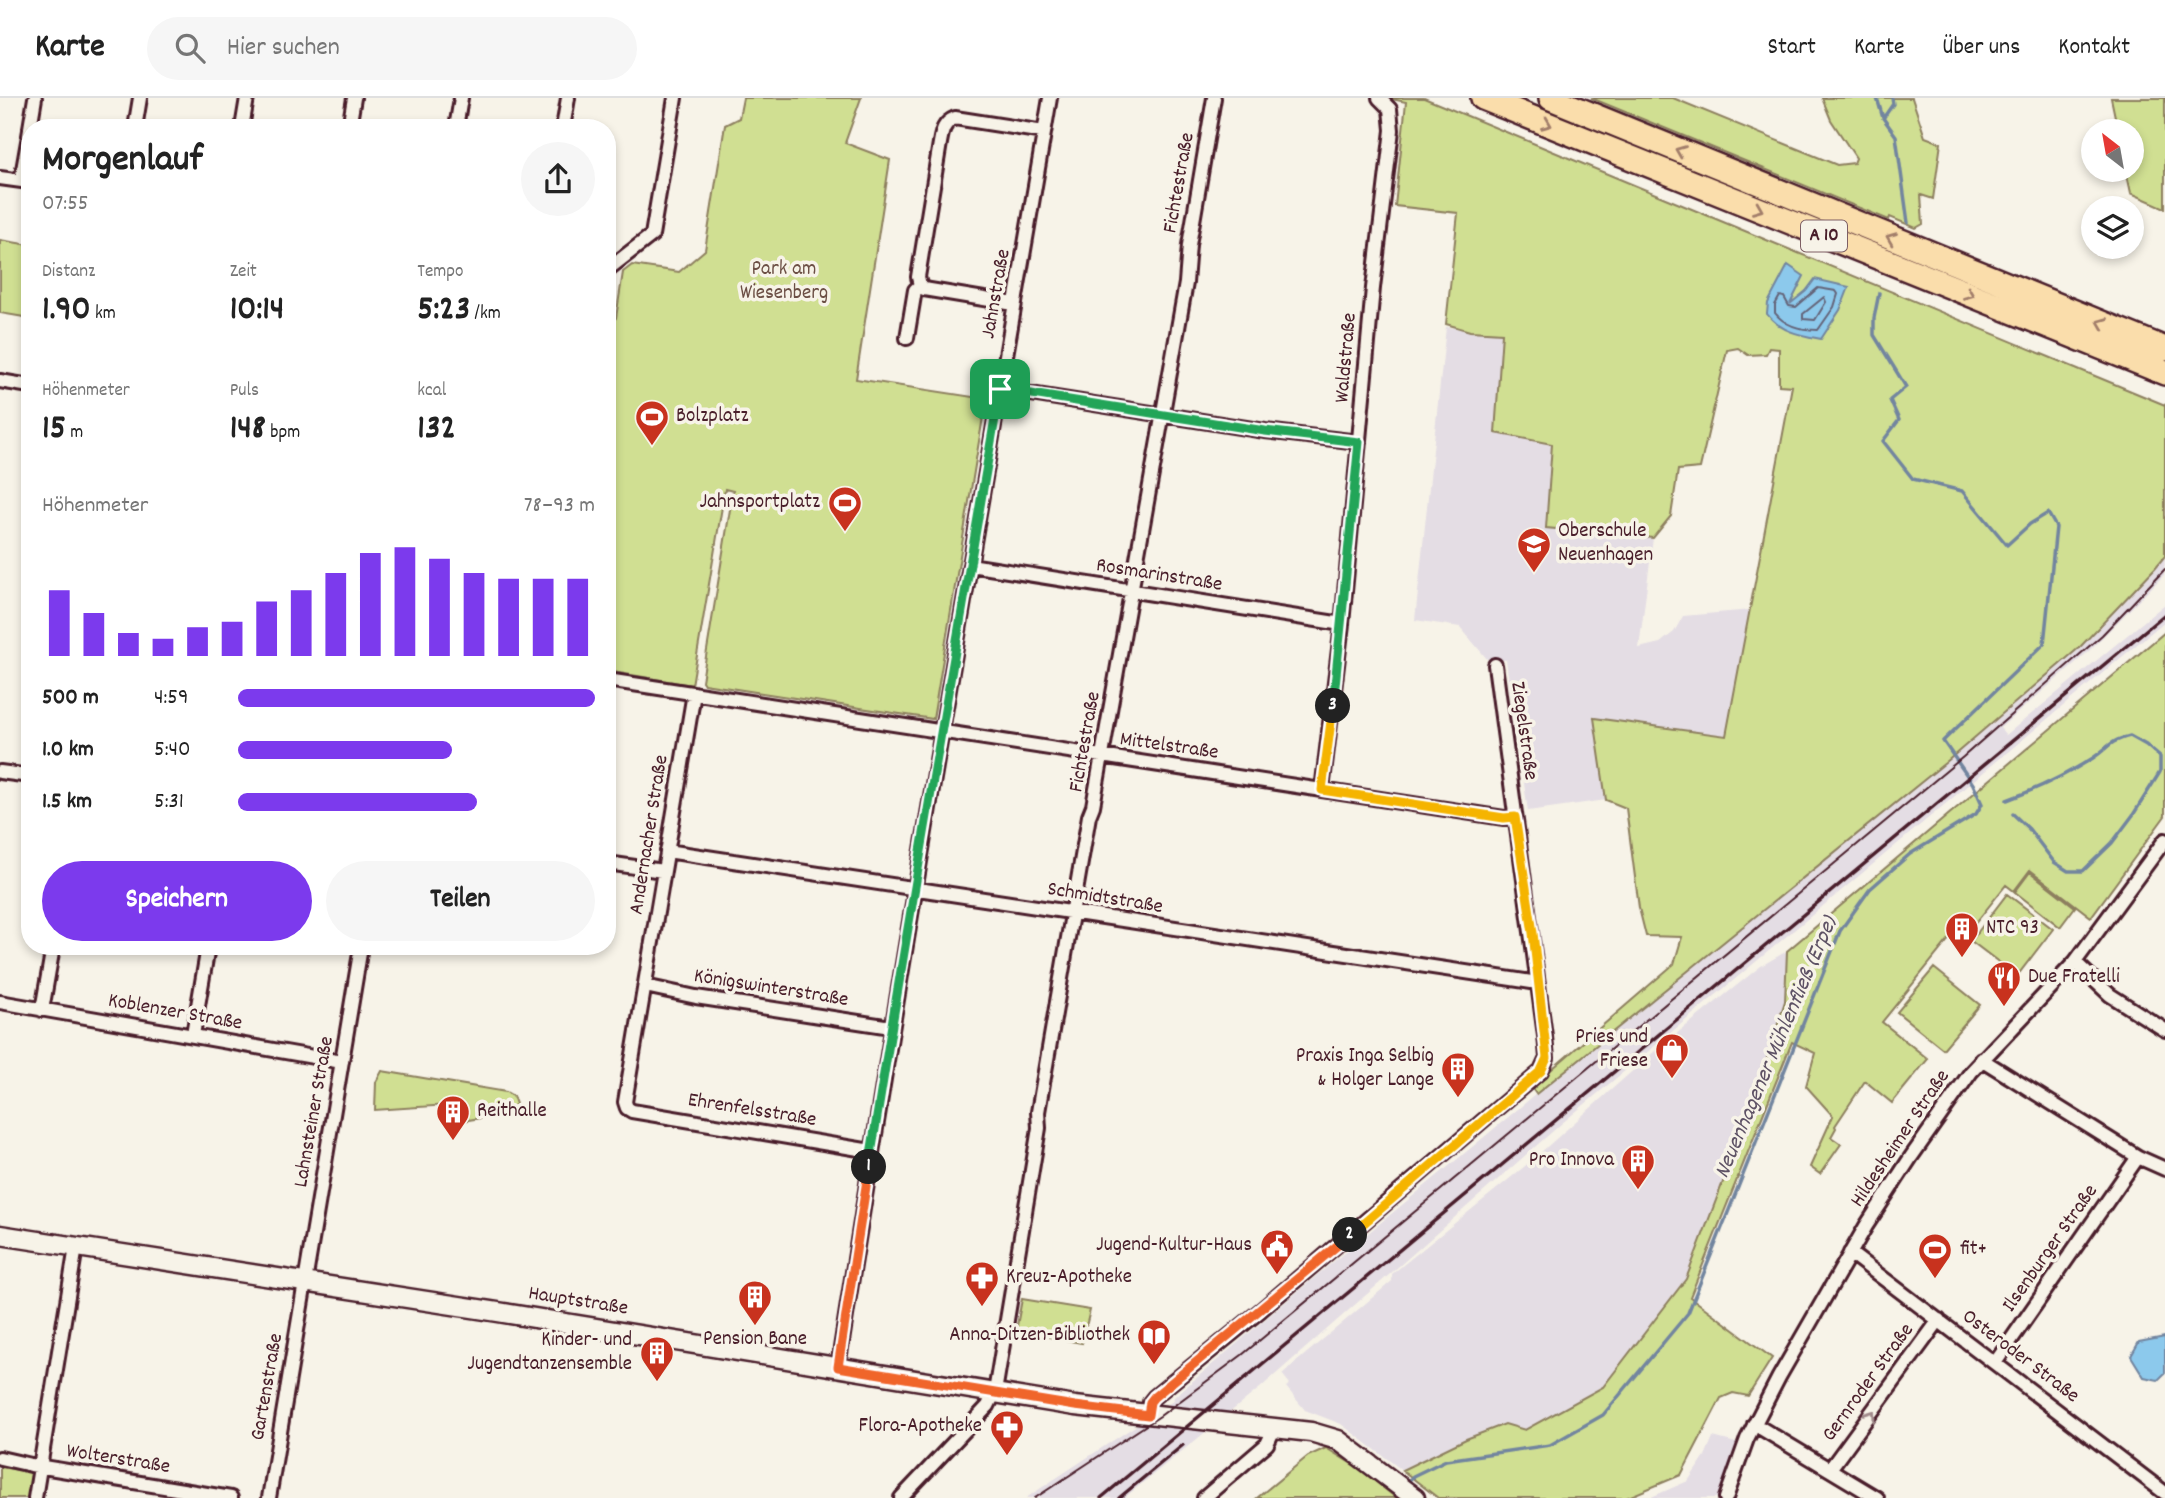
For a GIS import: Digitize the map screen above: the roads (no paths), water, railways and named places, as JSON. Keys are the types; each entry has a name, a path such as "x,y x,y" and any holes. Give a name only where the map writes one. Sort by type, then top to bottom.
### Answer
{"highway":[{"name":"A 10","path":"1483,98 2165,373"},
{"name":"A 10","path":"1551,98 2165,349"}],"main road":[{"name":"Hauptstraße","path":"0,1235 1075,1406 1311,1432 1338,1440 1414,1497"}],"street":[{"path":"32,119 35,98"},
{"path":"136,119 140,98"},
{"path":"244,119 247,98"},
{"path":"350,119 354,98"},
{"path":"458,119 461,98"},
{"path":"564,119 568,98"},
{"path":"616,263 652,236 675,98"},
{"name":"Jahnstraße","path":"838,1367 891,1027 1050,98"},
{"name":"Fichtestraße","path":"995,1392 1039,1128 1038,1112 1163,415 1214,98"},
{"name":"Waldstraße","path":"1322,790 1342,624 1374,285 1392,130 1390,109 1381,99"},
{"path":"1014,303 924,289 920,285 918,277 943,127 947,121 955,118 1044,132"},
{"path":"0,177 21,181"},
{"path":"907,338 915,290 920,285"},
{"path":"0,381 21,384"},
{"path":"1000,389 1359,442"},
{"name":"Rosmarinstraße","path":"970,565 1342,624"},
{"name":"Ziegelstraße","path":"1148,1415 1150,1402 1154,1397 1541,1071 1547,1058 1494,665"},
{"name":"Mittelstraße","path":"616,681 1504,818 1515,817"},
{"name":"Andernacher Straße","path":"627,1108 625,1102 694,693"},
{"path":"0,772 21,775"},
{"name":"Hildesheimer Straße","path":"1726,1498 1754,1424 1850,1253 1919,1146 1981,1059 2075,962 2165,840"},
{"name":"Schmidtstraße","path":"667,851 1538,984"},
{"path":"616,864 663,872"},
{"path":"41,1010 51,955"},
{"path":"193,1035 207,955"},
{"name":"Lahnsteiner Straße","path":"305,1283 360,955"},
{"path":"2075,962 2110,995 2165,1030"},
{"name":"Königswinterstraße","path":"645,986 696,997 891,1027"},
{"name":"Koblenzer Straße","path":"0,1002 342,1062"},
{"path":"1981,1059 2138,1157 2165,1169"},
{"name":"Ehrenfelsstraße","path":"627,1108 872,1151"},
{"name":"Ilsenburger Straße","path":"1995,1363 2138,1157"},
{"path":"35,1498 76,1247"},
{"name":"Osteroder Straße","path":"1850,1253 2165,1493"},
{"name":"Gartenstraße","path":"269,1498 305,1283"},
{"name":"Gernroder Straße","path":"1830,1469 1939,1320"},
{"path":"901,1498 988,1406 995,1392"},
{"name":"Gernroder Straße","path":"1754,1424 1877,1498"},
{"path":"1204,1498 1267,1444 1275,1427"},
{"name":"Wolterstraße","path":"0,1458 231,1498"}],"water":[{"path":"1788,265 1804,276 1790,304 1806,291 1815,279 1849,287 1840,310 1821,339 1785,329 1767,314 1768,303"},
{"path":"2165,1337 2165,1373 2158,1380 2144,1377 2131,1356 2139,1342"}],"waterway":[{"name":"Neuenhagener Mühlenfließ (Erpe)","path":"1877,98 1883,118 1896,136 1908,223"},
{"path":"1884,117 1893,104 1892,98"},
{"name":"Neuenhagener Mühlenfließ (Erpe)","path":"1405,1485 1413,1476 1446,1460 1550,1445 1603,1415 1688,1313 1840,931 1870,889 1910,854 1976,814 1982,804 1973,784 1943,741 2044,644 2056,527 2048,513 2030,524 2007,545 1962,491 1913,479 1883,441 1899,420 1890,400 1906,387 1874,335 1879,293"},
{"path":"2007,800 2062,776 2113,743 2130,736 2160,757 2160,772 2133,815 2112,843 2083,871 2068,871 2054,862 2029,829 2013,814"}],"tram line":[{"path":"1035,1498 1160,1416 1242,1355 1963,757 2102,635 2165,569"}],"railway":[{"path":"1101,1498 2165,614"},
{"path":"1119,1498 1183,1445"}],"place":[{"name":"Bolzplatz","path":"652,447"},
{"name":"Jahnsportplatz","path":"845,533"},
{"name":"Oberschule Neuenhagen","path":"1534,574"},
{"name":"NTC 93","path":"1962,959"},
{"name":"Due Fratelli","path":"2004,1008"},
{"name":"Pries und Friese","path":"1672,1080"},
{"name":"Praxis Inga Selbig & Holger Lange","path":"1458,1099"},
{"name":"Reithalle","path":"453,1142"},
{"name":"Pro Innova","path":"1638,1191"},
{"name":"Jugend-Kultur-Haus","path":"1277,1276"},
{"name":"fit+","path":"1935,1280"},
{"name":"Kreuz-Apotheke","path":"982,1308"},
{"name":"Pension Bane","path":"755,1327"},
{"name":"Anna-Ditzen-Bibliothek","path":"1154,1366"},
{"name":"Kinder- und Jugendtanzensemble","path":"657,1383"},
{"name":"Flora-Apotheke","path":"1007,1457"}],"park label":[{"name":"Park am Wiesenberg","path":"784,282"}]}
